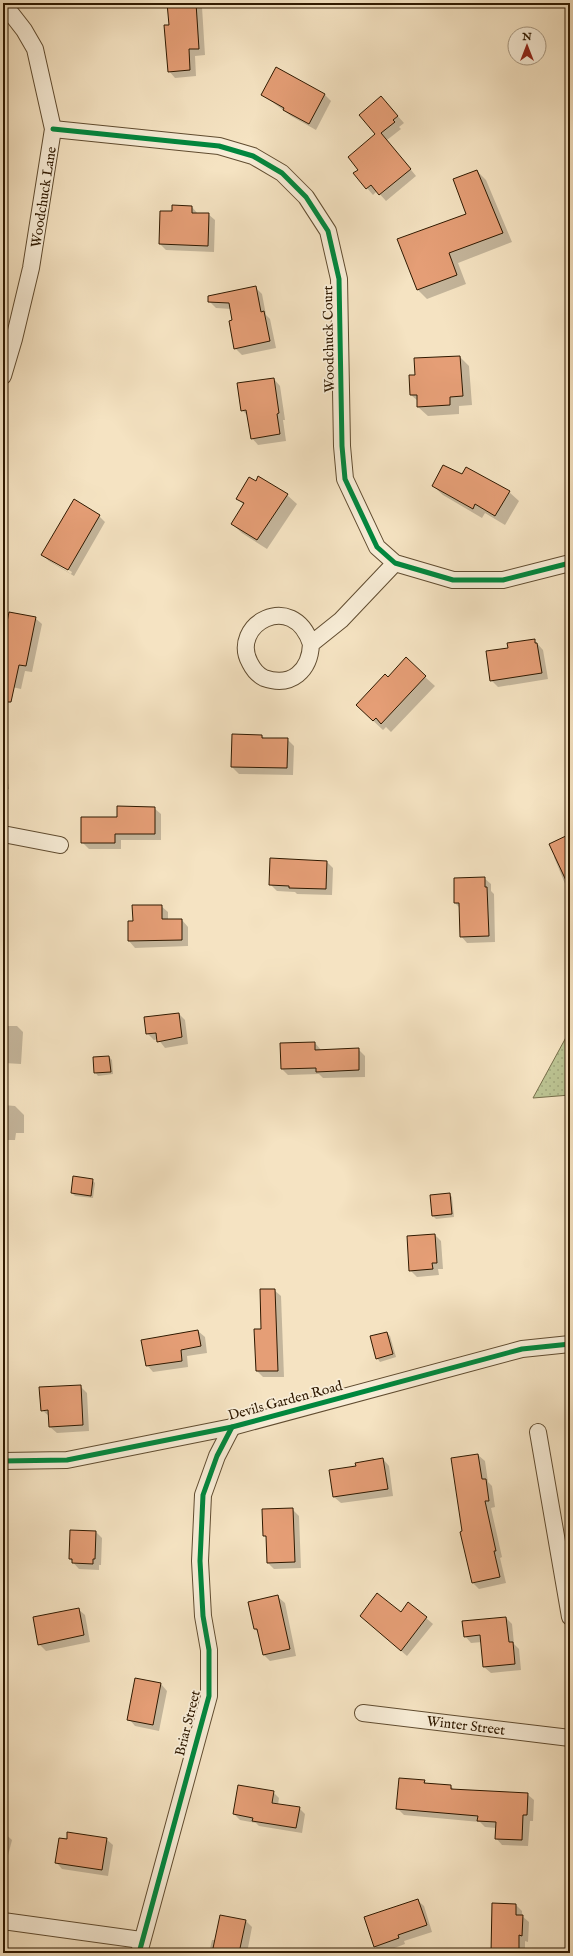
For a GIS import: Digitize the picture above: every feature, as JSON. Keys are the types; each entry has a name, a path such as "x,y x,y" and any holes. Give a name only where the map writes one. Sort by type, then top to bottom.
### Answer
{"street":[{"name":"Woodchuck Lane","path":"3,3 20,24 35,49 54,129 31,268 14,339 3,376"},
{"name":"Woodchuck Court","path":"54,129 219,146 253,156 276,169 306,197 328,231 339,280 342,446 345,479 377,546 395,563 453,580 504,580 570,563"},
{"path":"311,644 341,620 395,563"},
{"path":"277,616 289,617 300,623 308,632 311,644 311,656 306,667 297,676 286,680 274,681 262,677 253,669 247,659 246,647 249,635 255,625 265,618 277,616"},
{"path":"3,834 60,845"},
{"name":"Devils Garden Road","path":"3,1461 67,1460 232,1427 522,1349 570,1344"},
{"name":"Briar Street","path":"140,1946 209,1696 209,1650 203,1616 200,1560 203,1495 217,1456 232,1427"},
{"path":"538,1432 570,1617"},
{"name":"Winter Street","path":"363,1713 570,1738"},
{"path":"3,1921 140,1946"}],"green space":[{"path":"570,1030 570,1095 533,1098"}],"building":[{"path":"167,3 196,3 199,49 189,49 190,70 168,72 164,25 169,25"},
{"path":"276,67 325,94 309,124 283,110 284,108 261,95"},
{"path":"381,96 398,116 393,120 395,122 381,133 411,169 379,195 371,185 366,189 353,173 358,170 348,157 375,134 359,115"},
{"path":"477,170 503,233 449,253 457,275 417,290 397,239 466,214 453,179"},
{"path":"172,205 192,206 192,213 209,213 208,246 159,244 160,211 172,211"},
{"path":"256,286 261,312 264,311 270,341 234,349 229,321 232,320 229,303 208,302 208,296"},
{"path":"460,356 463,396 450,397 450,405 417,407 417,395 410,395 409,375 415,375 414,358"},
{"path":"274,378 279,413 277,414 280,434 251,439 246,410 241,411 237,383"},
{"path":"443,465 462,474 466,467 510,491 495,516 475,504 473,509 432,486"},
{"path":"258,476 288,494 257,540 231,524 244,503 236,499 249,477 256,481"},
{"path":"74,499 100,515 68,570 41,555"},
{"path":"9,612 36,617 26,666 19,665 11,702 3,702 3,642"},
{"path":"535,639 542,673 490,681 486,651 508,648 507,643"},
{"path":"406,657 426,676 381,724 376,718 373,721 356,705 385,674 388,677"},
{"path":"232,734 262,735 262,738 288,738 287,768 231,767"},
{"path":"117,806 155,807 155,834 115,834 115,843 81,843 81,817 117,817"},
{"path":"570,834 570,889 549,844"},
{"path":"270,858 327,861 326,889 289,888 289,886 269,885"},
{"path":"485,877 485,887 487,887 489,936 460,937 459,903 454,903 454,878"},
{"path":"132,905 162,905 162,919 182,919 182,940 128,941 128,921 133,921"},
{"path":"179,1013 182,1037 157,1042 156,1033 146,1034 144,1017"},
{"path":"315,1042 315,1050 359,1048 359,1070 316,1072 316,1068 281,1069 280,1043"},
{"path":"109,1056 111,1072 94,1073 93,1057"},
{"path":"73,1176 93,1179 91,1196 71,1193"},
{"path":"450,1193 452,1214 432,1216 430,1195"},
{"path":"435,1234 437,1263 432,1263 433,1269 409,1271 407,1236"},
{"path":"260,1289 275,1289 278,1371 256,1371 254,1329 261,1329"},
{"path":"198,1330 201,1346 181,1350 182,1361 146,1366 141,1340"},
{"path":"387,1332 393,1354 376,1359 370,1336"},
{"path":"81,1385 83,1425 49,1427 48,1410 41,1411 39,1387"},
{"path":"478,1454 482,1479 486,1479 489,1501 485,1501 500,1577 472,1583 460,1532 462,1531 451,1458"},
{"path":"383,1458 388,1489 333,1497 329,1470 356,1466 355,1463"},
{"path":"293,1508 295,1562 267,1563 266,1536 263,1536 262,1509"},
{"path":"70,1530 96,1531 95,1559 93,1559 93,1564 72,1563 72,1559 69,1559"},
{"path":"377,1593 401,1612 408,1602 427,1617 401,1651 360,1616"},
{"path":"278,1595 290,1649 263,1655 257,1629 254,1629 248,1602"},
{"path":"79,1608 84,1635 38,1645 33,1617"},
{"path":"506,1617 509,1642 513,1642 515,1664 483,1667 480,1635 464,1637 462,1621"},
{"path":"135,1678 161,1683 153,1725 127,1720"},
{"path":"399,1778 425,1780 424,1783 451,1785 451,1789 528,1793 527,1815 523,1815 522,1840 495,1839 496,1822 477,1821 478,1816 396,1809"},
{"path":"238,1785 274,1791 272,1803 300,1807 296,1828 252,1821 253,1818 233,1814"},
{"path":"67,1832 107,1838 102,1870 55,1863 59,1838 67,1839"},
{"path":"418,1899 427,1925 398,1935 399,1938 374,1947 364,1917"},
{"path":"492,1903 516,1904 516,1915 523,1915 522,1936 519,1935 519,1953 491,1953"},
{"path":"220,1915 246,1920 239,1953 212,1953"}],"cycle path":[{"path":"53,129 219,146 253,156 282,173 306,197 328,231 339,279 342,446 345,479 377,547 395,563 453,580 503,580 570,563"},
{"path":"3,1461 67,1460 232,1427 522,1349 570,1344"},
{"path":"139,1953 209,1696 209,1650 203,1616 200,1561 203,1495 217,1456 232,1427"}]}
